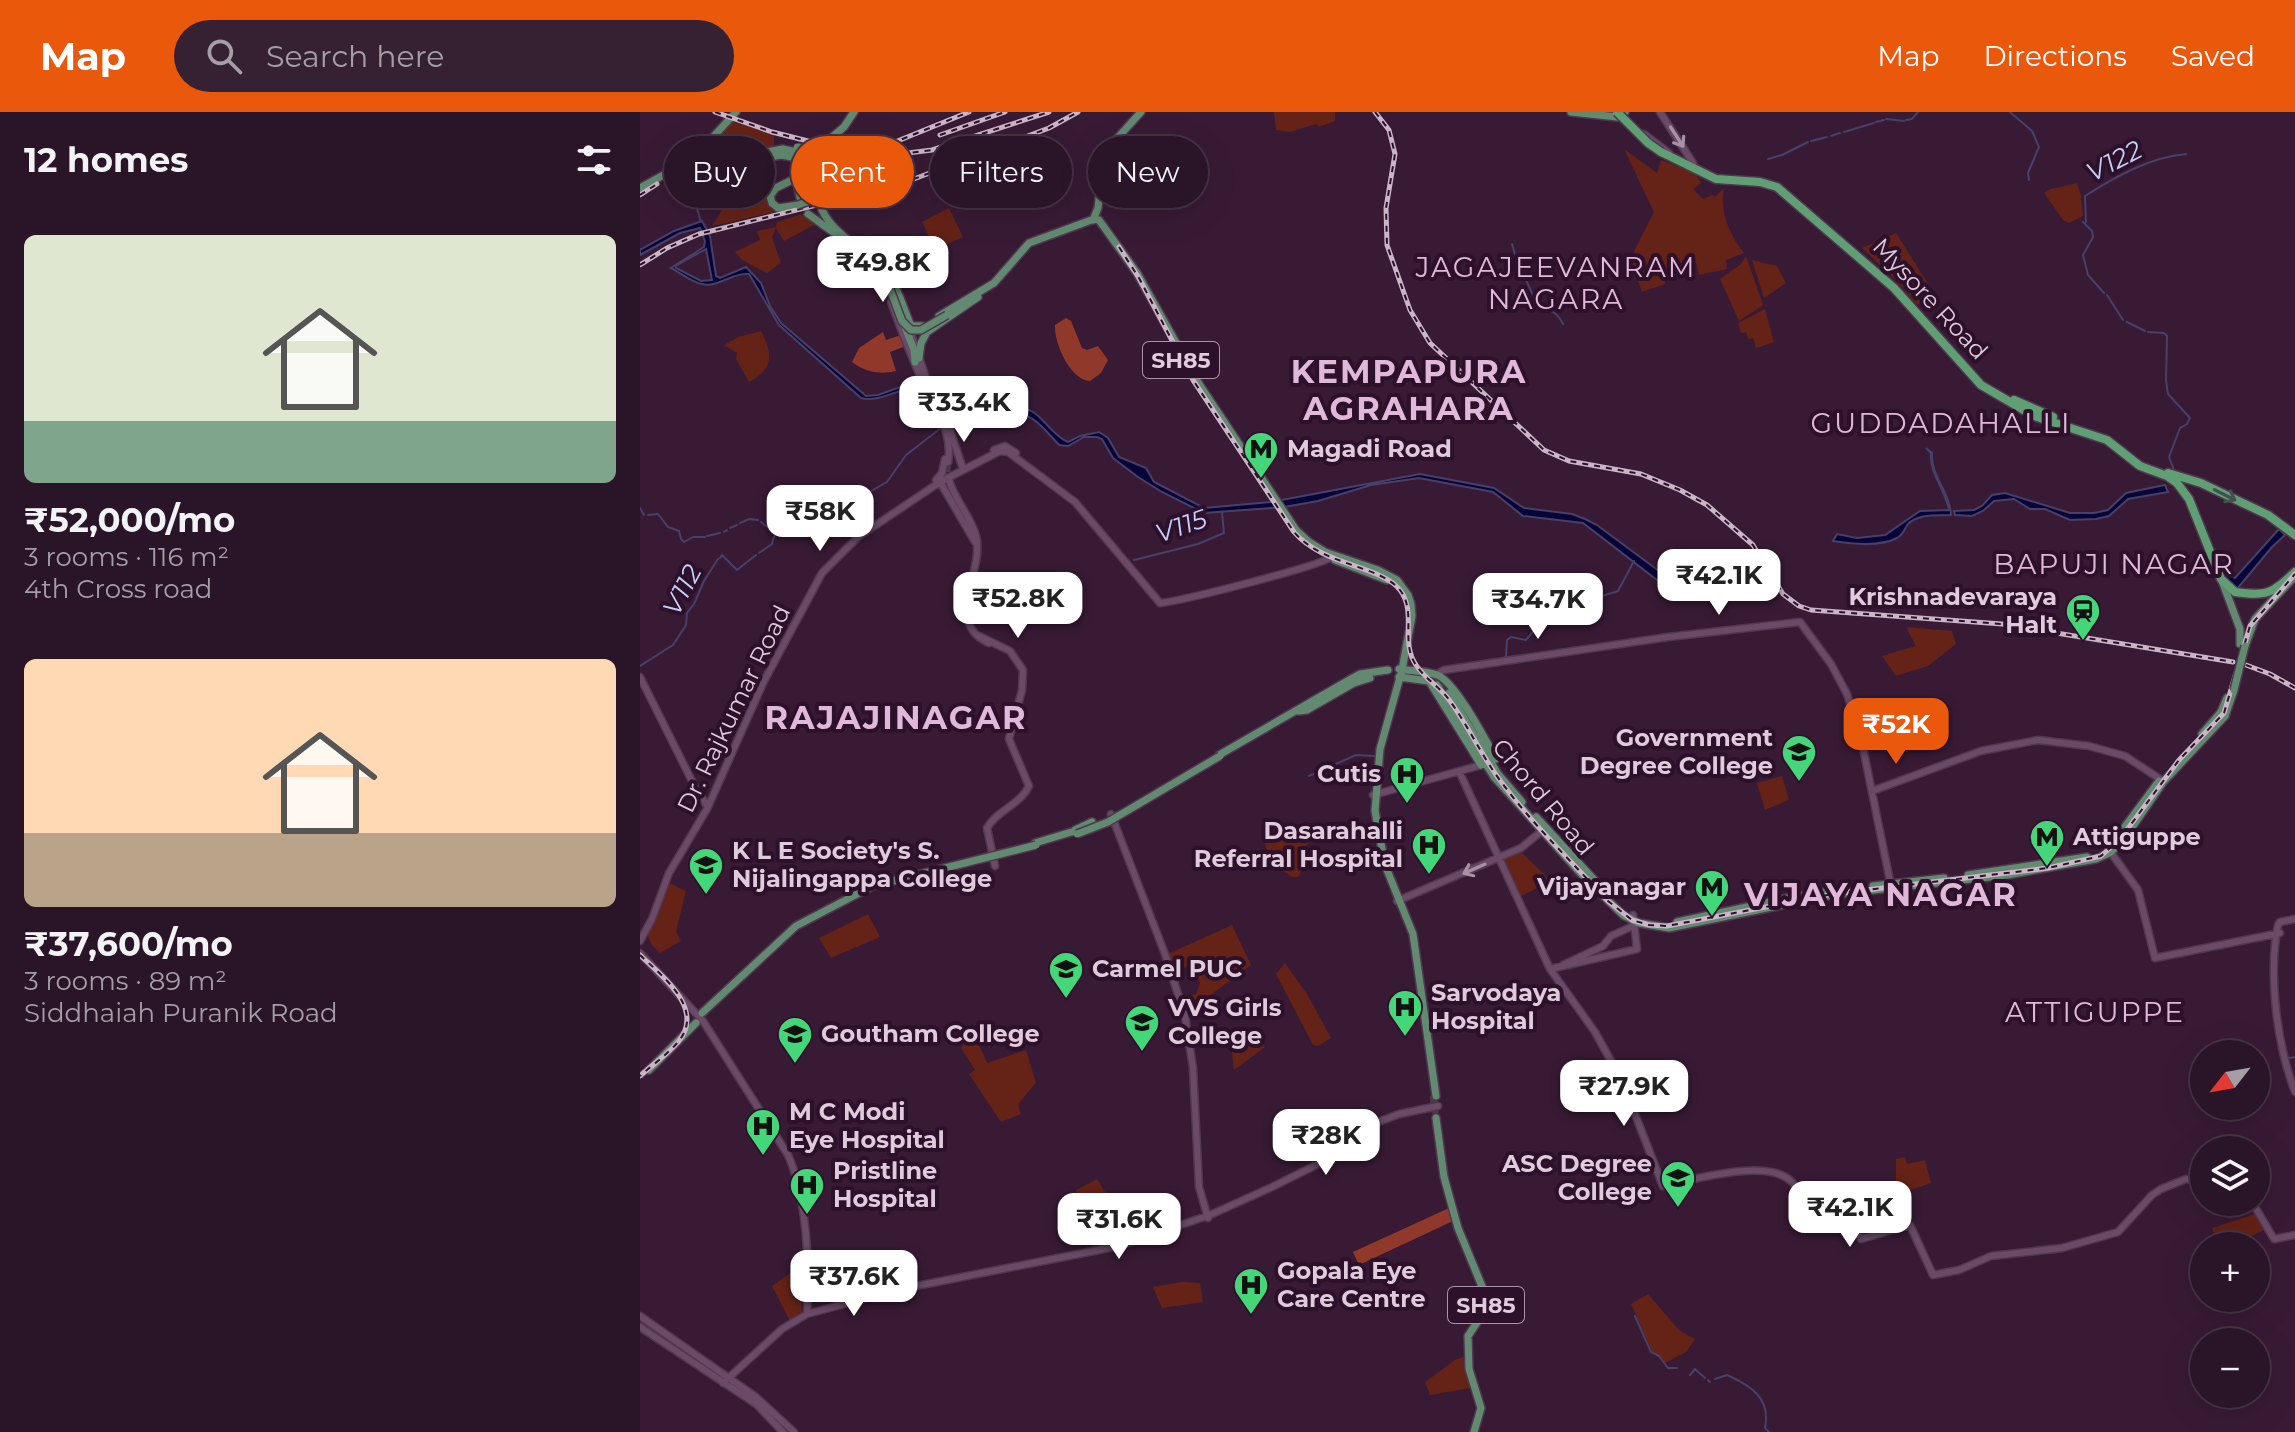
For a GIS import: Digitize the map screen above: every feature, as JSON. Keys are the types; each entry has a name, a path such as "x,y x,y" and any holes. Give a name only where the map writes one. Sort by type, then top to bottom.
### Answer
{"highway":[{"path":"1617,113 1648,143 1666,153"},
{"name":"Mysore Road","path":"1666,153 1716,175 1761,179 1785,187 1895,284 1983,382 2035,410 2107,435 2137,459 2280,523 2292,533"},
{"name":"Mysore Road","path":"1666,153 1716,179 1760,182 1777,187 1894,288 1981,385 2034,416 2107,440 2140,466 2177,478"},
{"path":"2177,478 2221,579 2235,592 2278,591 2295,574"}],"main road":[{"path":"712,136 734,112"},
{"path":"1096,219 1105,153 1142,112"},
{"path":"1571,112 1617,113"},
{"path":"1601,112 1617,113"},
{"path":"1660,112 1693,163"},
{"path":"831,136 843,126 850,114"},
{"path":"640,187 664,174"},
{"path":"791,180 772,192 771,201 776,207 791,206"},
{"path":"807,209 887,280 902,321 911,330 923,329 981,295"},
{"path":"825,210 835,227 897,290 906,322 909,323 905,325 917,360 962,466"},
{"path":"917,360 927,332 1000,282 1031,246 1096,219"},
{"path":"906,322 924,326 994,283 1029,243 1096,219"},
{"name":"SH85","path":"1096,219 1134,272 1181,361 1307,546 1384,578 1401,590 1407,616 1397,670 1381,727 1375,811 1380,843 1415,946 1434,1096"},
{"path":"820,223 835,227"},
{"path":"946,424 949,448 946,473 952,502 976,540"},
{"path":"946,473 1000,447 1009,447 1071,495 1163,599 1331,556"},
{"path":"955,451 946,473 976,540 967,617 980,639 1009,653 1019,664 1022,677 1009,739 1029,786 1022,797 989,823 987,828 994,859"},
{"name":"Dr. Rajkumar Road","path":"640,938 654,909 664,877 706,804 762,679 820,572 856,534 946,473 1000,451 1008,452 1075,502 1160,603 1331,556"},
{"name":"Dr. Rajkumar Road","path":"640,938 653,918 669,873 707,809 764,681 822,573 858,537 946,473"},
{"path":"2221,579 2240,629 2242,643"},
{"path":"2262,609 2278,591"},
{"path":"2278,591 2249,628 2242,643 2232,689 2221,712 2162,780 2110,850 2138,890 2155,958 2264,935 2295,919"},
{"path":"647,1066 796,926 876,885 1064,838 1108,822 1288,714 1361,677 1397,670 1440,678 1498,662 1668,637 1800,622 1831,664 1847,694 1862,743 1891,886"},
{"path":"1397,670 1429,681 1454,707"},
{"path":"640,678 706,804"},
{"path":"1220,755 1298,709 1307,710 1354,683 1370,678"},
{"path":"1440,678 1454,707"},
{"name":"Chord Road","path":"1454,707 1465,719 1488,762"},
{"name":"Chord Road","path":"1454,707 1511,798 1612,905 1633,920 1669,923 1788,898 2083,858 2110,850"},
{"path":"1872,791 1981,751 2038,740 2125,756 2162,780"},
{"path":"1374,794 1488,762"},
{"path":"1459,771 1550,969 1595,1032 1622,1081 1663,1186 1728,1171 1758,1171 1789,1179 1810,1208 1844,1200 1861,1239 1910,1225 1933,1275 1959,1270 1991,1256 2062,1248 2118,1232 2161,1189 2190,1179"},
{"path":"1111,814 1161,941 1185,1016 1193,1068 1199,1185 1209,1217"},
{"path":"1064,838 1092,822"},
{"path":"1398,901 1521,848 1544,830"},
{"name":"Chord Road","path":"1544,830 1578,858 1633,920"},
{"path":"1550,969 1560,967 1637,949 1633,920 1603,946 1560,967"},
{"path":"2279,928 2283,1032 2295,1082"},
{"path":"2279,928 2274,958 2280,1042 2295,1092"},
{"path":"640,956 698,1017 770,1128 792,1169 805,1249 804,1303 807,1314"},
{"path":"723,988 734,987"},
{"path":"726,1381 782,1329 807,1314 893,1292 1110,1250 1209,1217 1345,1154 1374,1127 1399,1117 1438,1113"},
{"name":"SH85","path":"1438,1113 1446,1176 1458,1228 1486,1296 1484,1312 1468,1336 1469,1369 1481,1408 1476,1432"},
{"path":"2260,1216 2274,1239 2295,1235"},
{"path":"640,1316 756,1404 783,1432"},
{"path":"640,1327 760,1400 794,1432"}],"shaded area":[{"path":"1274,112 1335,112 1335,121 1290,132 1276,130"},
{"path":"731,121 774,135 774,136 720,136"},
{"path":"1624,149 1657,173 1661,160 1695,173 1701,183 1693,189 1703,199 1715,197 1724,188 1723,206 1727,223 1744,253 1726,260 1727,269 1699,275 1696,262 1674,268 1676,275 1665,280 1665,284 1642,292 1632,264 1636,257 1634,251 1654,212"},
{"path":"2077,183 2083,216 2069,223 2063,220 2044,193"},
{"path":"723,208 772,208 775,212 712,226"},
{"path":"949,208 963,237 946,245 949,253 940,258 922,222"},
{"path":"802,214 816,224 784,241 776,228 772,237 781,263 767,273 742,260 735,252 760,240 757,231 776,227 777,222"},
{"path":"702,221 710,236 716,276 720,278 746,267 761,283 781,323 866,396 903,386 947,382 966,393 965,402 971,417 1022,408 1035,413 1068,442 1099,432 1108,438 1119,457 1146,468 1154,482 1204,508 1271,502 1420,474 1494,488 1524,508 1572,514 1597,525 1671,580 1672,587 1670,590 1583,523 1523,516 1493,492 1419,478 1371,485 1318,501 1284,507 1204,513 1138,477 1113,458 1102,439 1097,437 1084,437 1068,446 1059,445 1035,420 1021,414 970,421 963,413 949,423 947,420 962,409 950,389 916,388 878,398 861,398 779,325 749,274 708,285 671,268 704,247 700,228 680,233 640,255 640,250 674,231","holes":["706,249 712,280 701,281 675,266"]},
{"path":"1896,233 1935,295 1917,305 1862,248"},
{"path":"1746,256 1763,305 1739,321 1720,279 1741,264"},
{"path":"1752,260 1777,266 1786,283 1764,298"},
{"path":"1765,309 1774,342 1756,348 1753,338 1748,339 1746,332 1741,333 1738,323"},
{"path":"1066,318 1071,321 1082,348 1087,350 1098,346 1108,360 1101,373 1090,381 1070,368 1060,350 1055,325"},
{"path":"761,331 768,347 769,360 763,372 749,382 736,359 737,353 724,345 738,337"},
{"path":"883,332 886,340 901,335 906,346 890,352 896,371 873,372 852,362 859,348"},
{"path":"1926,448 1932,453 1934,469 1951,515 1912,520 1903,533 1882,543 1833,541 1837,534 1857,538 1885,535 1920,511 1949,510 1933,468 1931,460 1931,453"},
{"path":"2165,485 2168,492 2128,499 2109,516 2096,519 2070,520 2045,509 2030,509 2014,499 1994,501 1972,516 1955,515 1954,511 1974,510 1992,495 2005,493 2070,513 2094,513 2108,510 2126,493"},
{"path":"2279,529 2285,535 2237,589 2230,584 2223,571 2235,578"},
{"path":"1906,627 1952,631 1956,644 1928,666 1896,676 1882,656 1916,646"},
{"path":"1782,776 1789,800 1765,810 1757,783"},
{"path":"1303,821 1312,840 1306,848 1301,873 1293,877 1274,862 1264,841"},
{"path":"1521,852 1551,881 1519,897 1502,859"},
{"path":"667,882 686,891 676,931 681,941 660,953 651,944 647,933"},
{"path":"868,914 880,937 831,958 819,938"},
{"path":"1232,925 1251,965 1193,1008 1188,996 1196,994 1200,983 1189,966 1175,972 1168,954"},
{"path":"1285,963 1307,994 1331,1038 1318,1046 1313,1045 1276,974"},
{"path":"1251,1031 1265,1047 1234,1070 1231,1045"},
{"path":"978,1042 987,1063 1026,1050 1036,1083 1018,1104 1021,1114 1001,1122 969,1074 975,1070 961,1048 963,1044"},
{"path":"1905,1157 1907,1164 1925,1160 1931,1183 1908,1191 1904,1182 1896,1185 1896,1159"},
{"path":"1097,1179 1114,1206 1086,1217 1076,1190"},
{"path":"1449,1208 1453,1221 1359,1265 1353,1252"},
{"path":"2256,1216 2264,1230 2214,1232 2212,1228"},
{"path":"799,1267 802,1315 790,1321 772,1286"},
{"path":"1182,1282 1200,1283 1203,1302 1162,1308 1153,1287"},
{"path":"1648,1294 1680,1331 1695,1339 1686,1352 1665,1363 1652,1351 1631,1304"},
{"path":"1463,1357 1470,1388 1430,1395 1425,1382"}],"waterway":[{"path":"1906,120 1912,119 1918,112"},
{"path":"2010,112 2032,131 2039,147 2028,173 2029,180"},
{"path":"1886,119 1904,121"},
{"path":"1876,122 1884,120"},
{"path":"1844,132 1874,123"},
{"path":"1831,136 1840,133"},
{"path":"1811,141 1827,137"},
{"path":"1768,159 1808,142"},
{"name":"V122","path":"2086,222 2085,196 2146,164 2186,154"},
{"path":"697,208 701,222"},
{"path":"2083,222 2092,231 2093,237 2083,255 2088,275 2104,293"},
{"path":"1512,244 1536,302 1540,301 1563,324"},
{"path":"2107,295 2123,320"},
{"path":"2127,322 2145,331"},
{"path":"2148,332 2167,336 2168,394 2190,418 2180,428 2169,457 2175,473"},
{"name":"V112","path":"759,553 772,544 775,535 793,516 804,496 824,517 840,520 857,499 887,482 906,455 941,428"},
{"path":"640,508 644,515"},
{"name":"V115","path":"1134,560 1198,544 1224,533 1222,513"},
{"path":"648,515 658,514 668,527 679,531 684,542 693,537 705,537"},
{"path":"740,523 749,519 758,520"},
{"path":"761,522 775,533"},
{"path":"730,528 737,525"},
{"path":"707,536 720,533"},
{"name":"V112","path":"720,558 722,555 737,570 756,555"},
{"name":"V112","path":"640,666 673,645 686,625 687,613 718,559"},
{"path":"1503,659 1507,640 1511,637 1526,640 1548,613 1618,591 1634,561"},
{"path":"1309,776 1356,755 1374,756"},
{"path":"2289,1058 2295,1057"},
{"path":"1635,1316 1651,1352 1659,1356 1668,1368 1677,1368"},
{"path":"1690,1375 1695,1369 1705,1378"},
{"path":"1715,1379 1727,1375 1752,1389 1762,1401 1765,1428 1769,1432"}],"tunnel":[{"path":"947,481 948,462"},
{"path":"1422,675 1440,682"},
{"path":"640,1076 648,1069"},
{"path":"1433,1096 1436,1118"}],"railway":[{"path":"715,112 772,132 856,153 884,156 932,150 1049,112"},
{"path":"910,136 969,112"},
{"path":"940,135 1005,112"},
{"path":"640,265 667,248 699,234 898,185 1049,128 1078,112"},
{"path":"1375,112 1389,130 1395,154 1386,208 1387,245 1410,310 1430,343 1544,450 1569,461 1641,474 1707,505 1753,545 1783,594 1799,606 1811,610 2002,624 2233,662"},
{"path":"640,195 657,184"},
{"path":"1119,247 1139,278 1193,380 1294,532 1320,552 1379,575 1400,590 1407,608 1411,656 1424,675 1450,701 1502,783 1540,829 1608,901 1632,920 1649,925 1667,926 1833,894 2048,868 2101,856 2120,839 2179,760 2224,713 2250,626 2295,574"},
{"path":"2246,665 2295,688"},
{"path":"640,955 678,994 687,1017 685,1030 678,1042 640,1076"}],"place":[{"name":"Magadi Road","path":"1261,480"},
{"name":"Krishnadevaraya Halt","path":"2083,642"},
{"name":"Government Degree College","path":"1799,783"},
{"name":"Cutis","path":"1407,805"},
{"name":"Attiguppe","path":"2047,868"},
{"name":"Dasarahalli Referral Hospital","path":"1429,876"},
{"name":"K L E Society's S. Nijalingappa College","path":"706,896"},
{"name":"Vijayanagar","path":"1712,918"},
{"name":"Carmel PUC","path":"1066,1000"},
{"name":"Sarvodaya Hospital","path":"1405,1038"},
{"name":"VVS Girls College","path":"1142,1053"},
{"name":"Goutham College","path":"795,1065"},
{"name":"M C Modi Eye Hospital","path":"763,1157"},
{"name":"ASC Degree College","path":"1678,1209"},
{"name":"Pristline Hospital","path":"807,1216"},
{"name":"Gopala Eye Care Centre","path":"1251,1316"}],"district":[{"name":"JAGAJEEVANRAM NAGARA","path":"1556,283"},
{"name":"KEMPAPURA AGRAHARA","path":"1409,390"},
{"name":"GUDDADAHALLI","path":"1941,423"},
{"name":"BAPUJI NAGAR","path":"2114,564"},
{"name":"RAJAJINAGAR","path":"896,718"},
{"name":"VIJAYA NAGAR","path":"1881,895"},
{"name":"ATTIGUPPE","path":"2095,1012"}]}
